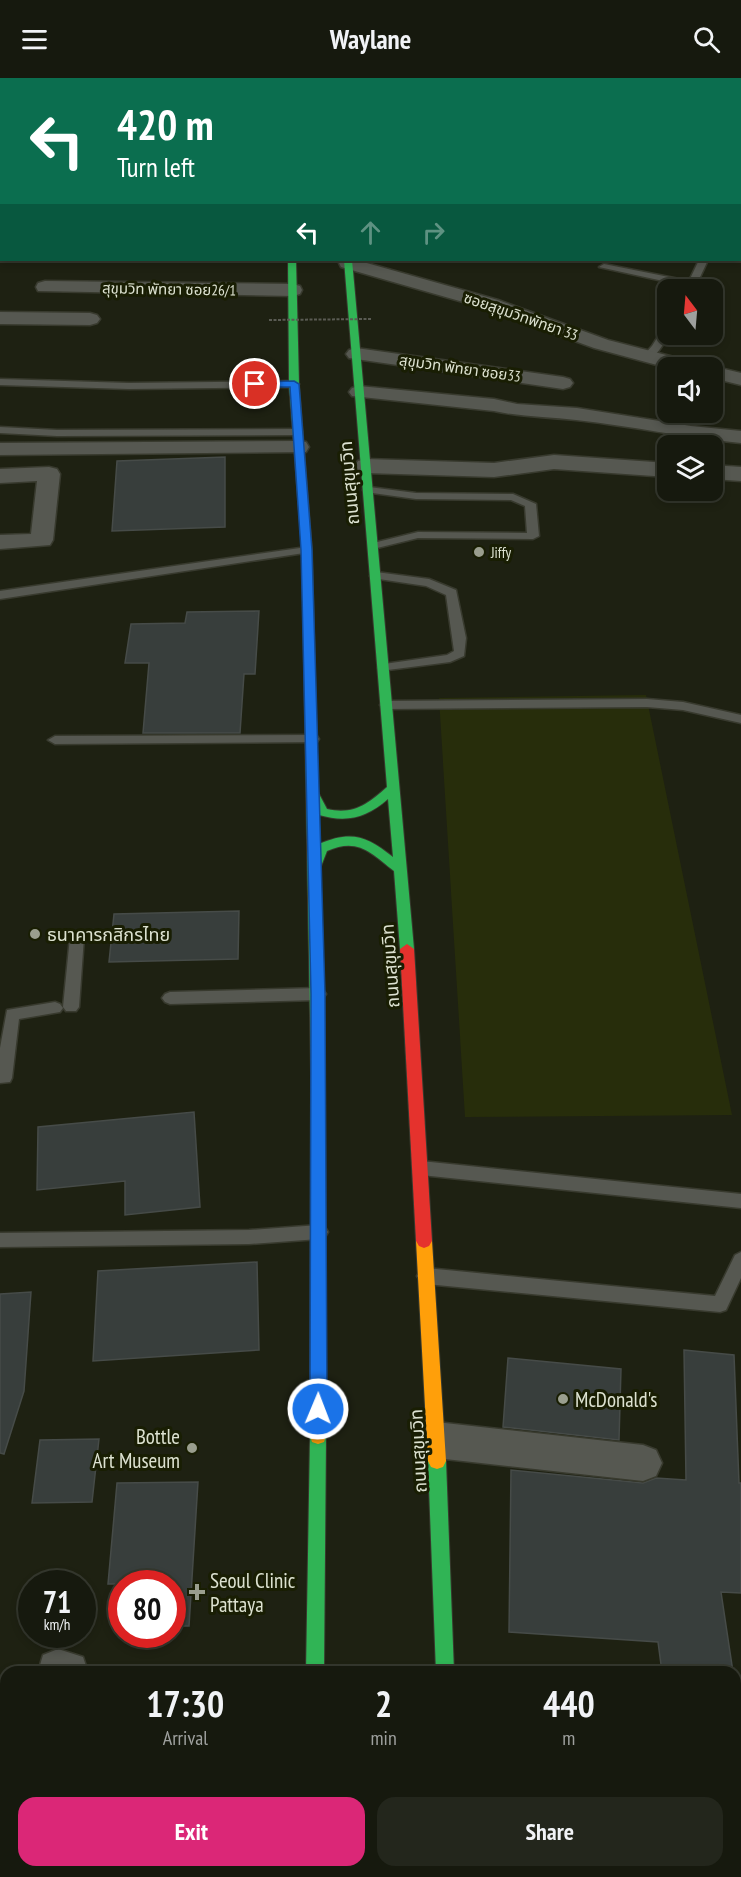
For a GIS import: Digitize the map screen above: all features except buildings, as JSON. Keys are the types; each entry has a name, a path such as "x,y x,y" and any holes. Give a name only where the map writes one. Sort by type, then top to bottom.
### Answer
{"highway":[{"path":"292,261 294,384 307,550 312,739 311,790 318,994 319,1232 315,1666"},
{"name":"ถนนสุขุมวิท","path":"348,261 384,668 421,1168 436,1440 445,1666"},
{"path":"311,790 323,812 350,818 362,814 393,788"},
{"path":"314,869 322,848 333,842 347,839 364,841 400,869"}],"street":[{"name":"ซอยสุขุมวิทพัทยา 33","path":"348,261 491,304 601,344 657,358"},
{"name":"สุขุมวิท พัทยา ซอย26/1","path":"45,287 293,290"},
{"path":"0,318 90,319"},
{"name":"สุขุมวิท พัทยา ซอย33","path":"356,354 563,383"},
{"path":"723,375 741,379"},
{"path":"359,392 494,405 518,410 577,414 691,432 741,437"},
{"path":"0,448 298,439"},
{"path":"366,466 494,470 554,462 657,469"},
{"path":"723,473 741,474"},
{"path":"0,476 49,474 42,540 0,542"},
{"path":"436,1440 643,1463"}],"lane":[{"path":"694,279 703,261"},
{"path":"604,267 657,279"},
{"path":"648,356 658,345"},
{"path":"0,381 129,386 294,384"},
{"path":"0,430 298,439"},
{"path":"369,490 416,496 513,497 530,504 533,536 418,535 373,546"},
{"path":"0,595 307,550"},
{"path":"376,576 429,583 452,593 460,638 460,653 450,658 384,668"},
{"path":"386,705 647,703 683,706 741,719"},
{"path":"56,740 312,739"},
{"path":"4,1078 12,1014 63,1008 77,937"},
{"path":"170,998 318,994"},
{"path":"421,1168 741,1201"},
{"path":"0,1240 249,1237 319,1232"},
{"path":"426,1276 720,1304 741,1260"}],"path":[{"path":"269,320 371,319"}],"shaded area":[{"path":"646,695 732,1115 465,1117 439,698"}],"traffic: fast":[{"path":"292,261 294,384 307,550 318,1074"},
{"path":"348,261 407,949"},
{"path":"311,790 323,812 345,816 354,815 369,808 393,788"},
{"path":"314,869 322,848 345,840 364,843 400,869"},
{"path":"315,1666 318,1436"},
{"path":"437,1461 445,1666"}],"traffic: slow":[{"path":"318,1074 318,1436"},
{"path":"424,1241 437,1461"}],"traffic: jam":[{"path":"407,949 424,1241"}],"place":[{"name":"Jiffy","path":"479,552"},
{"name":"ธนาคารกสิกรไทย","path":"35,934"},
{"name":"McDonald's","path":"563,1399"},
{"name":"Bottle Art Museum","path":"192,1448"},
{"name":"Seoul Clinic Pattaya","path":"197,1592"}],"route":[{"path":"255,384 294,384 307,550 312,739 311,790 318,994 320,1314 318,1409"}]}
